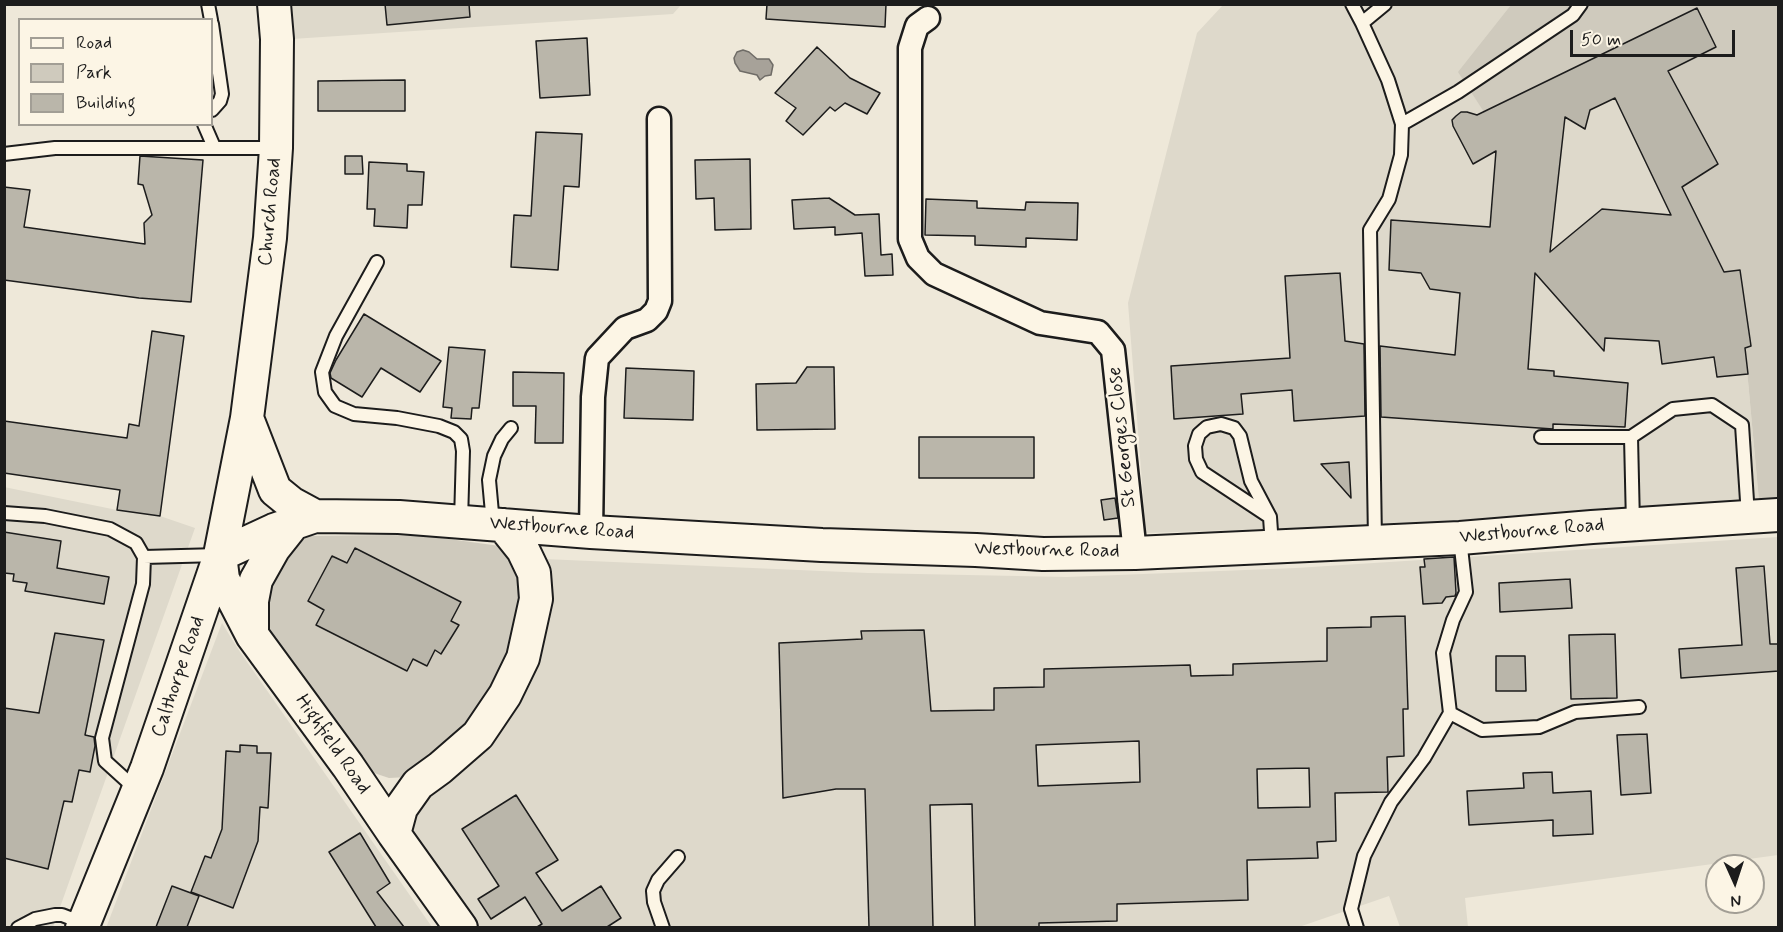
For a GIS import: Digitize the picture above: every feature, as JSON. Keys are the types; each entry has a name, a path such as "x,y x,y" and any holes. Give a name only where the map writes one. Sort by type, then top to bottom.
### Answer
{"main road":[{"name":"Church Road","path":"247,418 270,238 276,147 277,39 274,4"},
{"path":"247,418 275,490 291,503 304,520"},
{"name":"Calthorpe Road","path":"83,926 138,791 220,555 247,418"},
{"name":"Westbourne Road","path":"304,520 399,517 591,532 1043,554 1135,553 1271,532 1375,542 1764,516"},
{"path":"220,555 253,539 304,520"},
{"path":"252,635 252,601 256,580 274,548 304,520"},
{"path":"394,834 401,808 418,784 478,735 505,695 523,658 536,599 534,573 523,550 498,525"},
{"name":"Highfield Road","path":"220,555 223,579 252,635 348,766 461,927"},
{"path":"348,766 365,779 383,783 418,784"}],"street":[{"name":"St Georges Close","path":"928,18 917,26 910,48 919,92 910,239 918,258 934,274 1040,323 1098,332 1113,350 1135,553"},
{"path":"591,532 593,397 597,358 625,328 647,320 656,311 660,301 659,119"}],"lane":[{"path":"1352,4 1388,80 1402,124 1401,155 1389,199 1370,230 1375,542"},
{"path":"1362,23 1385,4"},
{"path":"1402,124 1458,92 1573,15 1581,4"},
{"path":"213,35 222,94 220,101 213,109"},
{"path":"205,126 214,147"},
{"path":"4,154 55,148 276,147"},
{"path":"377,262 336,336 322,372 325,392 335,406 354,414 397,418 440,426 454,432 460,439 463,451 461,522"},
{"path":"1542,437 1632,437 1673,409 1712,405 1742,425 1764,516"},
{"path":"1221,424 1234,428 1240,436 1251,481 1271,532 1202,472 1196,459 1196,446 1199,434 1207,427 1221,424"},
{"path":"498,525 489,480 494,456 502,439 511,428"},
{"path":"1632,437 1633,524"},
{"path":"4,513 45,516 111,529 136,543 144,557 143,584 102,738 105,761 138,791"},
{"path":"1357,927 1351,909 1364,856 1391,802 1424,758 1450,713 1443,653 1453,620 1466,592 1460,538"},
{"path":"144,557 220,555"},
{"path":"1450,713 1482,730 1539,727 1575,712 1639,707"},
{"path":"663,927 654,902 653,891 658,880 678,857"},
{"path":"18,927 35,919 62,915 83,926"}],"shaded area":[{"path":"289,5 681,5 673,14 292,39"},
{"path":"1223,5 1695,5 1716,47 1718,164 1682,187 1724,272 1740,270 1751,346 1745,348 1759,501 1420,524 1146,533 1128,303 1197,33"},
{"path":"743,50 757,59 769,59 773,65 771,75 760,80 757,75 740,71 734,58 737,52"},
{"path":"4,487 117,510 160,516 195,528 53,927 5,927"},
{"path":"1778,537 1778,855 1765,857 1765,854 1705,854 1705,865 1465,898 1468,927 1400,927 1389,896 1296,928 476,927 413,837 408,806 544,559 868,573 1067,577 1296,568"},
{"path":"222,623 238,649 432,927 106,928"}],"green space":[{"path":"1511,5 1778,5 1778,499 1759,501 1745,348 1751,346 1748,323 1682,187 1718,164 1669,72 1716,47 1697,8 1484,112 1458,72"},
{"path":"309,536 427,536 500,546 513,561 522,581 522,615 513,645 494,686 467,727 408,777 389,778 368,771 267,632 260,609 271,575 289,549"}],"building":[{"path":"385,4 469,4 470,17 387,25"},
{"path":"767,4 886,4 885,27 766,19"},
{"path":"1697,8 1716,47 1668,71 1718,164 1682,187 1724,272 1740,270 1751,346 1745,348 1748,374 1717,377 1714,357 1662,364 1659,341 1605,338 1604,351 1535,273 1528,369 1554,371 1554,376 1628,383 1625,427 1553,424 1553,429 1381,417 1380,346 1455,355 1460,293 1430,289 1421,273 1389,270 1391,220 1490,227 1496,151 1473,164 1452,120 1461,112 1477,115","holes":["1615,98 1671,215 1602,209 1550,252 1565,117 1585,129 1590,110"]},
{"path":"587,38 590,95 540,98 536,41"},
{"path":"817,47 850,78 880,93 867,114 845,103 835,111 830,107 803,135 786,121 796,108 775,93"},
{"path":"405,80 405,111 318,111 318,81"},
{"path":"536,132 582,134 579,187 564,186 558,270 511,267 514,215 531,216"},
{"path":"140,156 203,160 191,302 139,298 4,280 4,187 30,190 24,227 145,244 144,223 152,215 143,185 138,184"},
{"path":"345,156 362,156 363,174 345,174"},
{"path":"750,159 751,229 715,230 714,198 696,199 695,160"},
{"path":"369,162 407,164 407,171 424,172 422,205 408,205 407,228 374,226 375,209 367,209"},
{"path":"829,198 855,215 879,214 881,255 892,254 893,275 865,276 862,233 835,235 835,227 794,229 792,200"},
{"path":"926,199 977,201 977,208 1025,210 1026,202 1078,203 1077,240 1026,238 1026,247 975,245 975,236 925,235"},
{"path":"1340,273 1345,341 1364,344 1365,416 1294,421 1292,390 1241,394 1243,414 1174,419 1171,366 1290,358 1285,276"},
{"path":"364,314 441,361 420,392 381,368 362,397 331,378 330,373 336,360"},
{"path":"152,331 184,336 160,516 117,510 120,490 4,473 4,421 127,438 129,424 139,426"},
{"path":"449,347 485,350 479,408 472,408 471,419 451,418 452,408 443,407"},
{"path":"807,367 834,367 835,429 757,430 756,384 796,383"},
{"path":"626,368 694,371 693,420 624,418"},
{"path":"513,372 564,373 563,443 535,443 536,406 513,406"},
{"path":"919,437 1034,437 1034,478 919,478"},
{"path":"1349,462 1351,498 1321,464"},
{"path":"1115,498 1118,518 1104,520 1101,500"},
{"path":"4,532 61,541 57,568 109,577 104,604 25,591 27,583 13,581 14,574 4,573"},
{"path":"355,548 461,602 451,621 459,625 441,654 435,650 427,666 413,659 407,671 316,625 324,610 308,601 332,556 347,563"},
{"path":"1454,557 1455,596 1446,597 1442,603 1423,604 1420,567 1425,567 1424,559"},
{"path":"1764,566 1770,644 1779,644 1779,671 1681,678 1679,649 1742,645 1736,568"},
{"path":"1570,579 1572,608 1500,612 1499,583"},
{"path":"1405,616 1408,709 1403,709 1404,756 1387,757 1388,792 1335,793 1336,841 1317,842 1318,858 1247,860 1248,900 1117,904 1117,921 1039,923 1039,927 975,927 972,804 930,805 933,927 869,927 865,789 836,789 783,798 779,643 862,639 861,631 924,630 931,711 994,710 994,688 1044,687 1044,669 1190,665 1191,676 1233,675 1233,664 1327,661 1327,628 1371,627 1371,617","holes":["1139,741 1140,782 1038,786 1036,745","1309,768 1310,807 1258,808 1257,769"]},
{"path":"55,633 104,640 85,735 94,737 95,746 90,772 79,770 72,802 64,801 48,869 4,858 4,708 39,713"},
{"path":"1615,634 1617,698 1571,699 1569,635"},
{"path":"1496,656 1525,656 1526,691 1496,691"},
{"path":"1647,734 1651,793 1621,795 1617,735"},
{"path":"240,745 257,746 257,753 271,753 268,808 260,807 258,841 233,908 191,892 205,856 211,858 222,829 226,751 240,752"},
{"path":"1552,772 1553,793 1591,791 1593,834 1553,836 1553,820 1469,825 1467,791 1524,788 1523,773"},
{"path":"516,795 558,860 536,873 562,911 601,886 621,918 607,927 537,927 542,924 525,897 491,919 478,899 499,886 462,829"},
{"path":"360,833 390,883 377,892 404,927 376,927 329,852"},
{"path":"172,886 199,896 187,927 156,927"}]}
